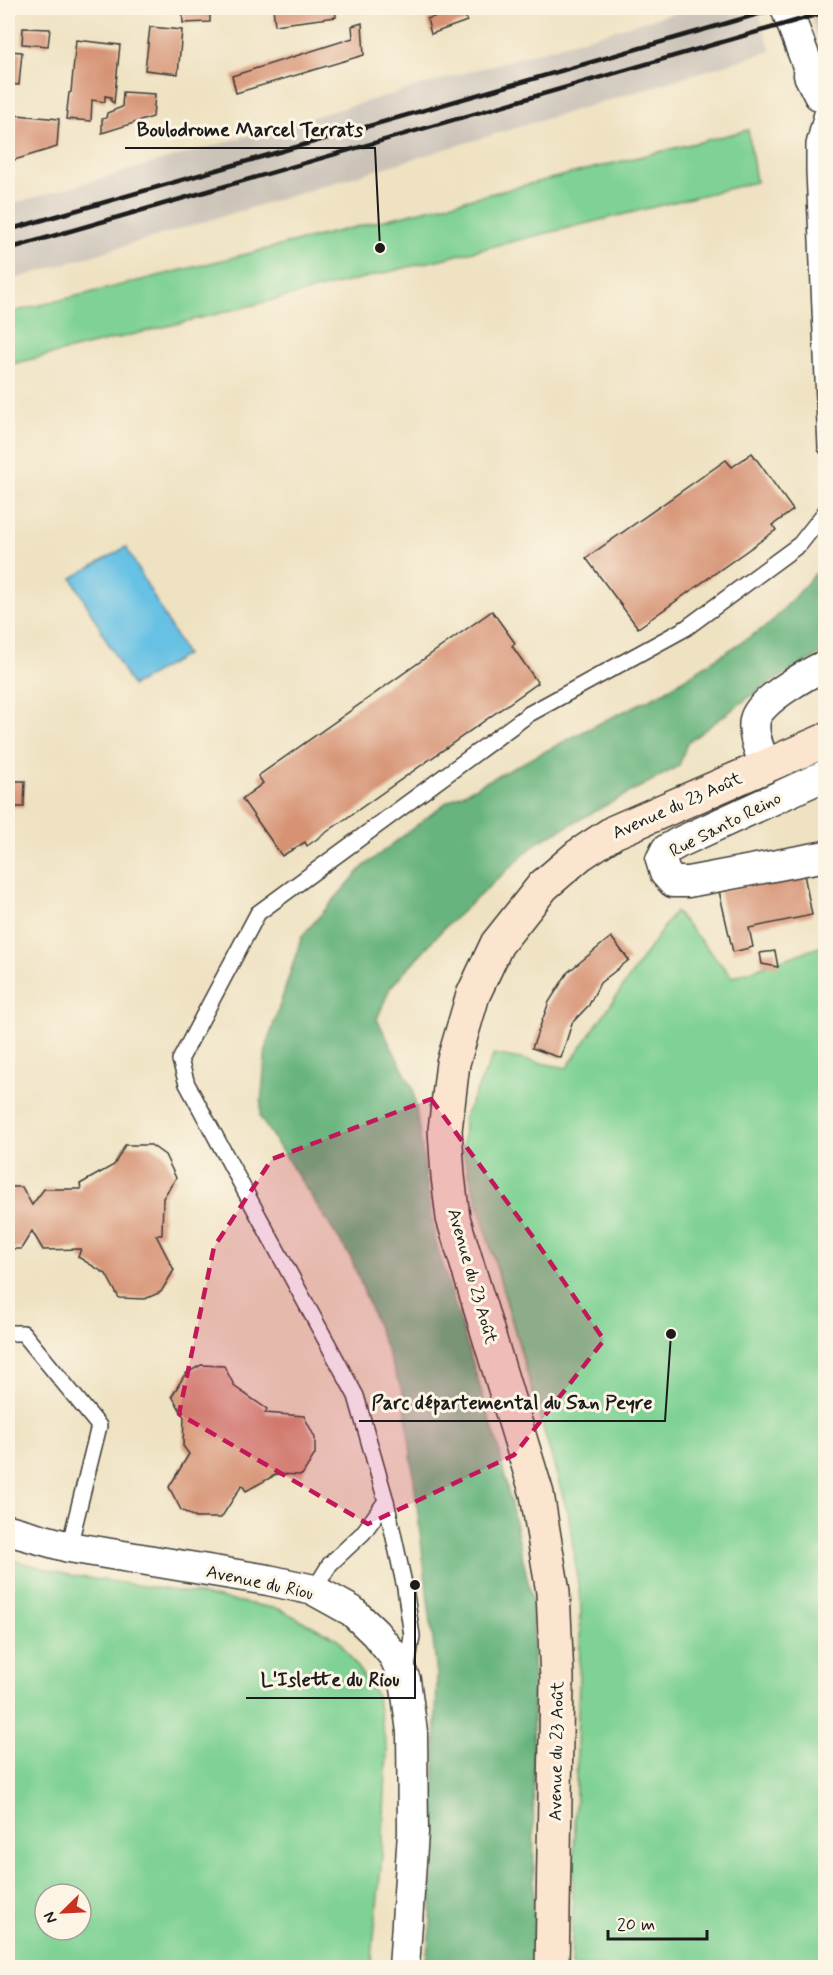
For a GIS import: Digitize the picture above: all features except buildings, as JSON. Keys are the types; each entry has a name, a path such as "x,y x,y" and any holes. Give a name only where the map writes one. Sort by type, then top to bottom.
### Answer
{"street":[{"path":"786,8 819,99"},
{"path":"765,766 755,736 755,717 764,705 795,680 825,665"},
{"name":"Avenue du 23 Août","path":"552,1968 557,1679 553,1592 537,1494 453,1218 445,1130 453,1063 473,995 497,944 543,886 579,855 614,832 825,740"},
{"name":"Rue Santo Reino","path":"825,775 678,843 666,850 661,860 664,873 673,882 688,882 825,856"},
{"name":"Avenue du Riou","path":"8,1530 69,1547 268,1580 314,1590 352,1611 375,1633 394,1656 405,1680 412,1732 413,1832 404,1968"}],"lane":[{"path":"819,99 814,144 814,171 825,447"},
{"path":"405,1680 412,1636 405,1588 386,1501 356,1396 192,1095 180,1060 258,913 529,714 686,628 800,544 825,511"},
{"path":"8,1333 23,1333 99,1426 69,1547"},
{"path":"314,1590 330,1564 363,1533 386,1501"}],"highlighted area":[{"path":"431,1099 533,1237 604,1340 514,1455 368,1524 179,1414 214,1247 272,1159"}],"shaded area":[{"path":"690,8 757,8 771,51 8,281 8,205"},
{"path":"809,8 825,8 825,36 817,38"}],"green space":[{"path":"748,130 756,182 8,365 8,313"},
{"path":"825,563 825,651 763,687 687,743 679,766 538,842 444,928 390,988 377,1019 413,1089 436,1243 498,1446 533,1604 534,1967 425,1967 431,1923 437,1675 404,1396 351,1258 260,1117 266,1048 302,936 363,867 447,802 664,692 770,624"},
{"path":"675,911 732,977 825,945 825,1967 571,1967 581,1606 569,1517 463,1152 464,1117 494,1054 567,1068"},
{"path":"8,1559 74,1576 191,1593 279,1609 338,1639 376,1695 387,1750 382,1856 371,1967 8,1967"}],"water":[{"path":"126,547 186,655 132,686 72,578"}],"railway":[{"path":"8,230 779,8"},
{"path":"8,249 826,12"}],"place":[{"name":"Boulodrome Marcel Terrats","path":"380,248"},
{"name":"Parc départemental du San Peyre","path":"671,1334"},
{"name":"L'Islette du Riou","path":"415,1585"}]}
